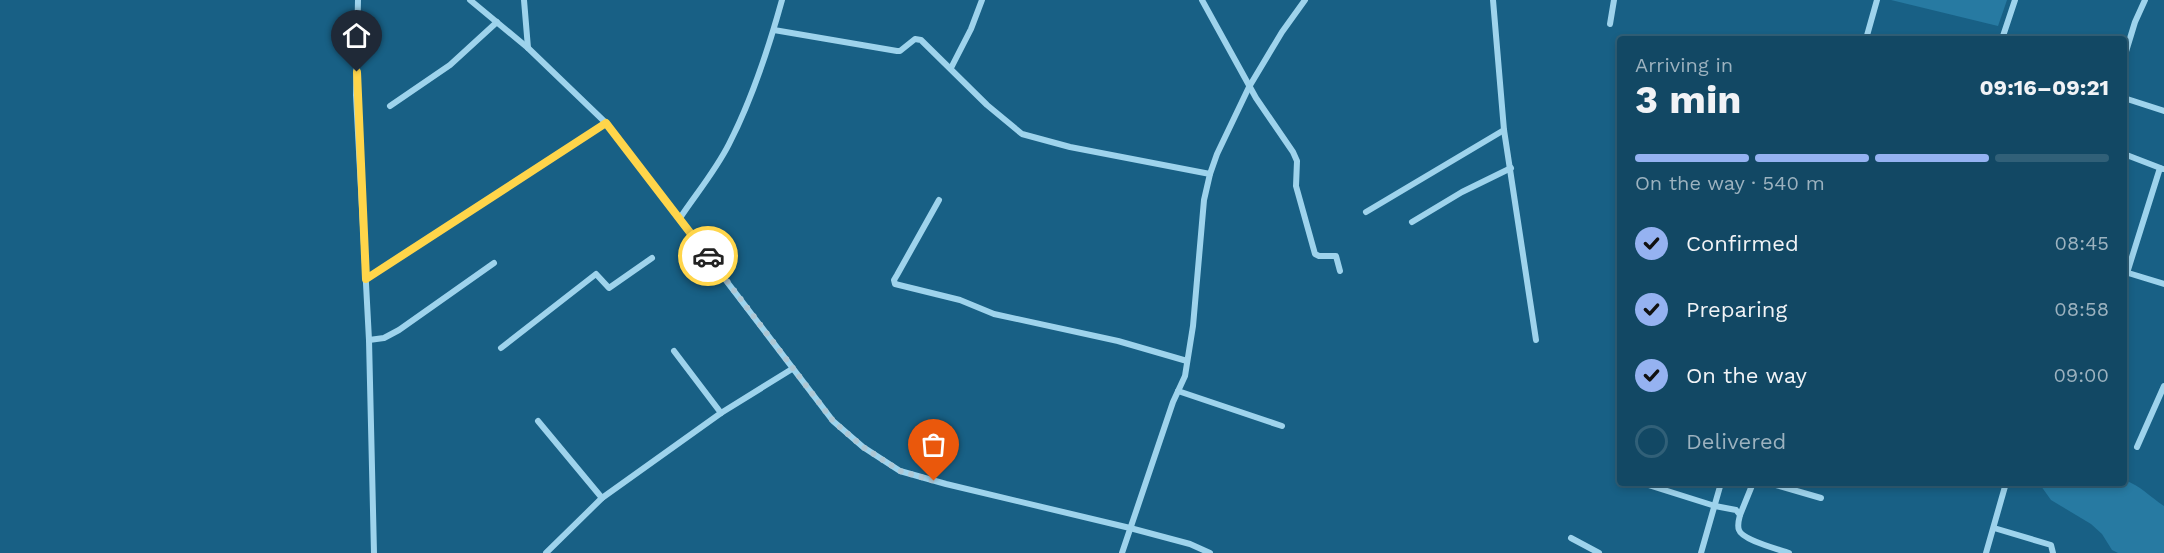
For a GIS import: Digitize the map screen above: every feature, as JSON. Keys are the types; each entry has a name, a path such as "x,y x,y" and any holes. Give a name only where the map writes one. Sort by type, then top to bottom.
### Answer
{"street":[{"path":"358,0 356,95 369,340 374,553"},
{"path":"470,0 528,48 606,123 833,421 863,447 900,471 1130,528 1190,544 1210,553"},
{"path":"524,0 528,48"},
{"path":"680,218 729,144 774,30 782,0"},
{"path":"951,68 982,0"},
{"path":"1202,0 1249,87 1293,152 1297,161 1296,186 1315,254 1335,255 1340,271"},
{"path":"1122,553 1185,376 1193,326 1203,200 1210,174 1249,87 1282,32 1305,0"},
{"path":"1493,0 1504,130 1536,340"},
{"path":"1610,24 1614,0"},
{"path":"1867,36 1877,0"},
{"path":"2003,36 2015,0"},
{"path":"2127,47 2134,22 2145,0"},
{"path":"390,106 450,65 497,22"},
{"path":"774,30 897,51 918,39 926,43 987,105 1022,134 1070,147 1210,174"},
{"path":"2127,99 2164,111"},
{"path":"366,279 606,123"},
{"path":"1365,212 1504,130"},
{"path":"2127,155 2162,168 2127,266"},
{"path":"1412,222 1462,192 1511,168"},
{"path":"939,200 894,280 896,284 960,300 994,314 1118,341 1186,361"},
{"path":"501,348 596,274 609,288 652,258"},
{"path":"369,340 384,338 399,330 494,263"},
{"path":"2127,273 2164,284"},
{"path":"674,351 721,413"},
{"path":"546,553 602,498 721,413 792,369"},
{"path":"2137,447 2164,386"},
{"path":"1178,391 1282,426"},
{"path":"538,421 602,498"},
{"path":"1654,486 1714,506 1736,510 1740,515"},
{"path":"1701,553 1721,486"},
{"path":"1752,486 1740,515 1738,524 1740,533 1789,553"},
{"path":"1779,486 1821,498"},
{"path":"1986,553 2006,486"},
{"path":"1994,528 2051,545 2053,553"},
{"path":"1571,538 1599,553"}],"shaded area":[{"path":"1891,0 2007,0 1998,26"},
{"path":"2127,481 2130,482 2164,506 2164,553 2118,553 2112,550 2102,534 2091,524 2051,500 2041,486 2127,486"}],"way so far":[{"path":"708,256 833,421 863,447 900,471 934,481"}],"route":[{"path":"357,72 356,95 366,279 606,123 708,256"}]}
